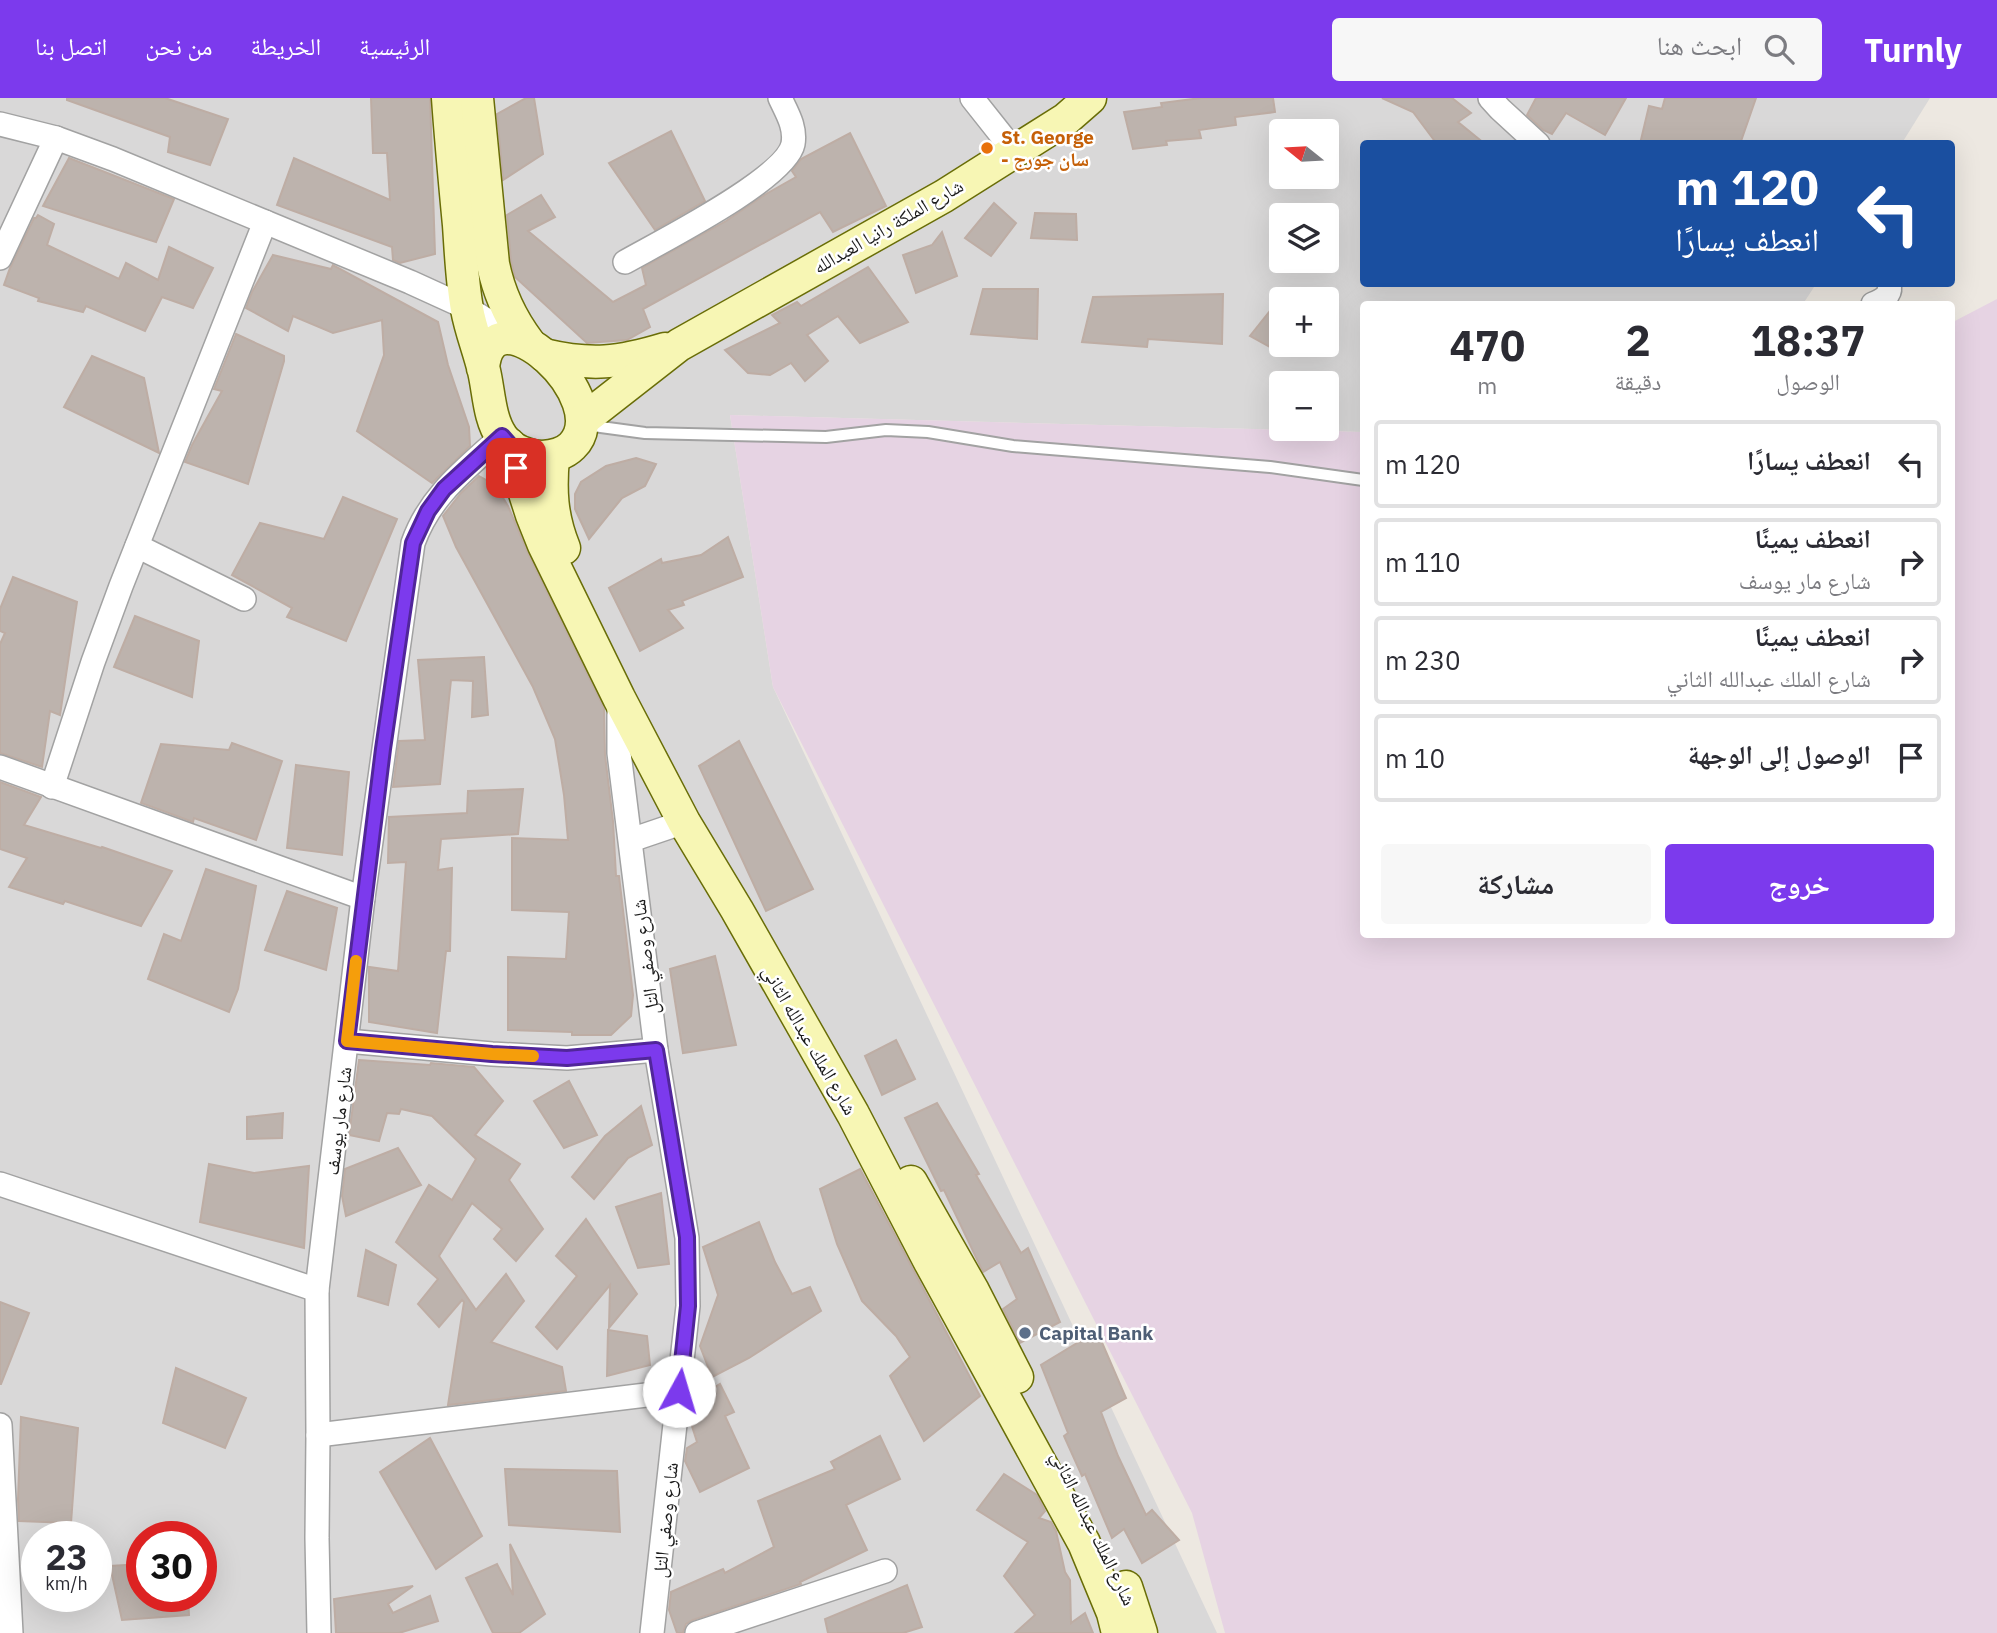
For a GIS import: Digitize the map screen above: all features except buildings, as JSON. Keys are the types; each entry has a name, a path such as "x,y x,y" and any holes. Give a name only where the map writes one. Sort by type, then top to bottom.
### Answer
{"main road":[{"path":"448,98 467,309 495,424 505,440 522,453 553,457 574,445 583,422 577,399 569,383 529,345 515,325 497,285 477,98"},
{"name":"شارع الملكة رانيا العبدالله","path":"583,422 679,345 944,196 1066,120 1090,98"},
{"path":"483,368 484,355 492,344 503,338 529,345"},
{"name":"شارع الملكة رانيا العبدالله","path":"529,345 565,360 609,362 631,359 679,345"},
{"name":"شارع الملك عبدالله الثاني","path":"505,440 544,545 619,698 684,822 853,1114 930,1262 1084,1543 1113,1613 1118,1633"},
{"name":"شارع الملك عبدالله الثاني","path":"553,457 552,510 579,582 742,883 779,944 973,1291 1103,1537 1119,1570 1141,1633"}],"street":[{"path":"625,262 743,194 778,167 793,144 793,124 780,98"},
{"path":"972,98 1014,151"},
{"path":"1490,98 1534,140"},
{"path":"0,124 56,138 113,159 419,286 467,309 529,345"},
{"path":"0,258 56,138"},
{"path":"52,787 93,663 137,546 265,222"},
{"path":"1880,301 1885,299 1889,287"},
{"name":"شارع مار يوسف","path":"319,1633 317,1290 363,898 413,543 428,511 444,489 505,440"},
{"path":"137,546 244,599"},
{"name":"شارع وصفي التل","path":"619,698 620,753 656,1050 687,1237 688,1306 652,1633"},
{"path":"0,767 363,898"},
{"path":"631,839 684,822"},
{"path":"347,1041 567,1058 656,1050"},
{"path":"0,1184 317,1290"},
{"path":"318,1435 679,1391"},
{"path":"0,1425 11,1633"},
{"path":"697,1633 885,1571"}],"lane":[{"path":"583,422 645,433 826,437 886,430 929,432 1013,446 1270,467 1360,480"}],"shaded area":[{"path":"0,98 1930,98 1904,140 1360,140 1360,287 1814,287 1805,301 1360,301 1360,432 1339,431 1339,371 1269,371 1269,429 730,415 773,687 1217,1633 0,1633"},
{"path":"1997,299 1997,1633 1225,1633 1192,1513 773,687 730,415 1269,429 1269,441 1339,441 1339,431 1360,432 1360,938 1955,938 1955,321"}],"slow traffic":[{"path":"356,961 347,1041 533,1056"}],"place":[{"name":"St. George - سان جورج","path":"987,148"},
{"name":"Capital Bank","path":"1025,1333"}],"route":[{"path":"516,468 509,444 502,436 444,489 428,511 413,543 363,898 347,1041 567,1058 656,1050 687,1237 688,1306 679,1391"}]}
